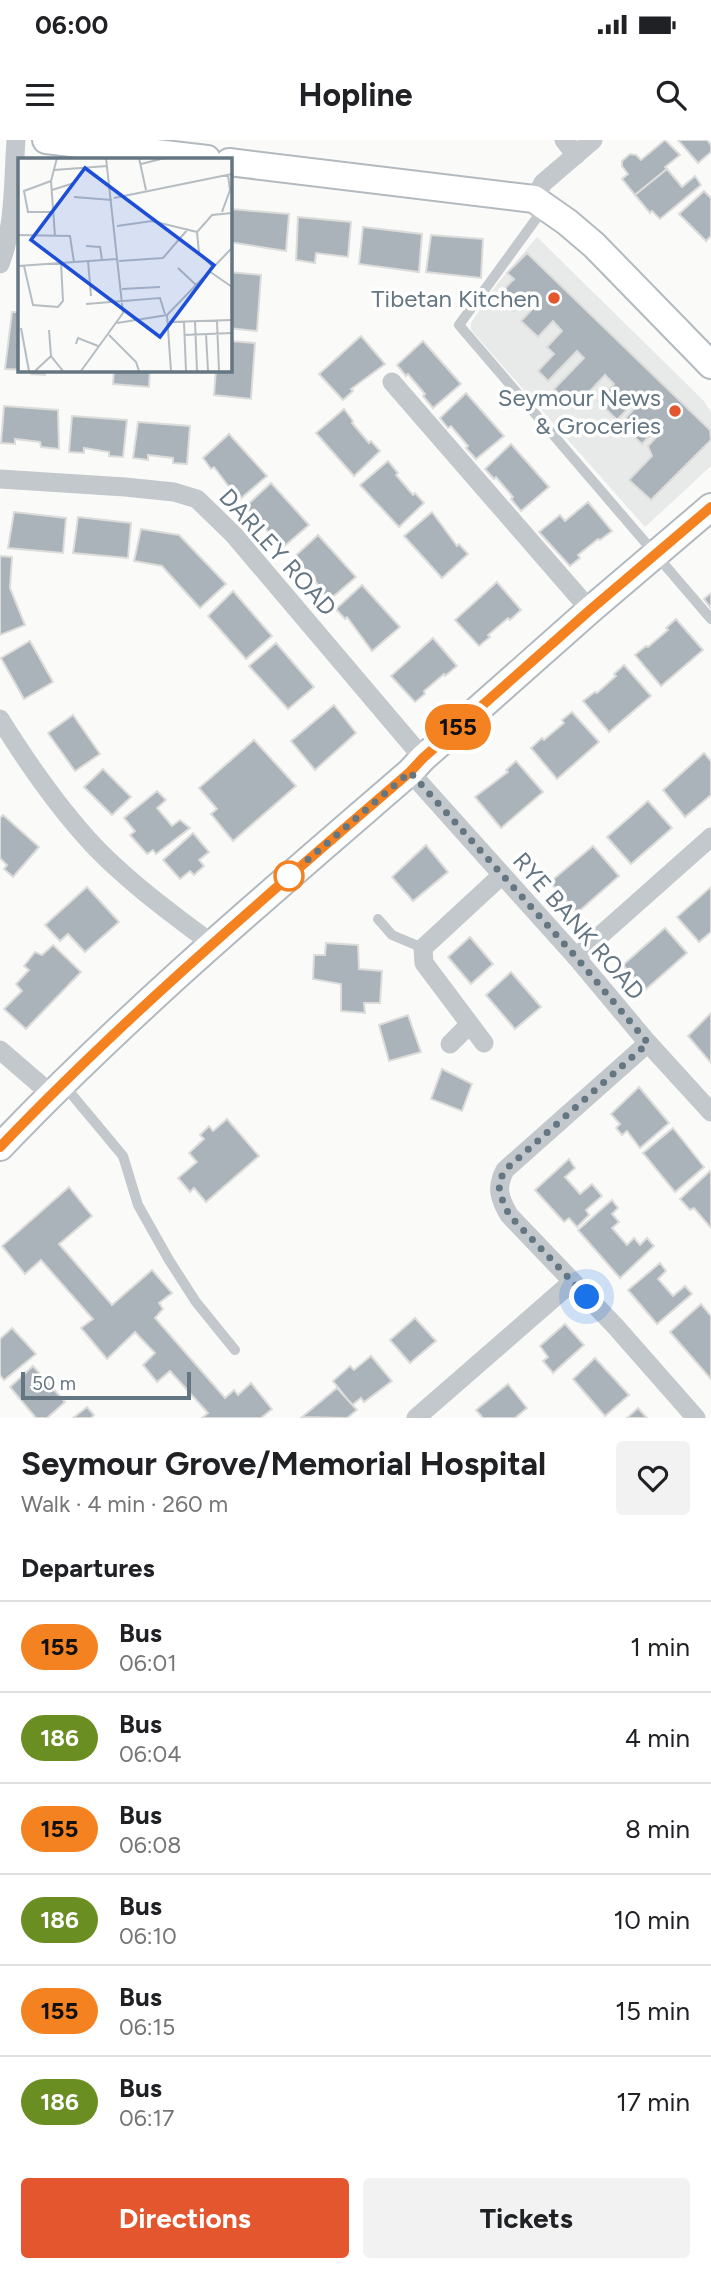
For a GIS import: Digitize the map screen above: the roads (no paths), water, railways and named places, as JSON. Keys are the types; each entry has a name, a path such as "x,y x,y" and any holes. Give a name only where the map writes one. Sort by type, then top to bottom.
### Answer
{"main road":[{"path":"54,140 199,158"},
{"path":"231,162 539,203 594,245 709,360"},
{"path":"0,1147 211,943 711,507"}],"street":[{"path":"0,264 5,251 11,212 16,140"},
{"path":"539,203 543,183 570,147 593,140"},
{"path":"392,382 590,610"},
{"name":"DARLEY ROAD","path":"0,479 125,487 174,492 197,499 234,535 417,765"},
{"path":"0,719 48,791 96,848 149,897 211,943"},
{"name":"RYE BANK ROAD","path":"417,765 502,875 711,1112"},
{"path":"576,957 711,837"},
{"path":"484,1043 425,963 423,948 502,875"},
{"path":"450,1044 469,1025"},
{"path":"648,1043 505,1170 500,1180 499,1192 509,1215 696,1418"},
{"path":"0,1050 57,1089"},
{"path":"423,1416 572,1282"}],"lane":[{"path":"539,203 459,325 711,619"},
{"path":"378,919 392,935 423,948"},
{"path":"57,1089 123,1156 138,1205 169,1260 196,1302 235,1350"}],"place":[{"name":"Tibetan Kitchen","path":"554,298"},
{"name":"Seymour News & Groceries","path":"675,411"}]}
